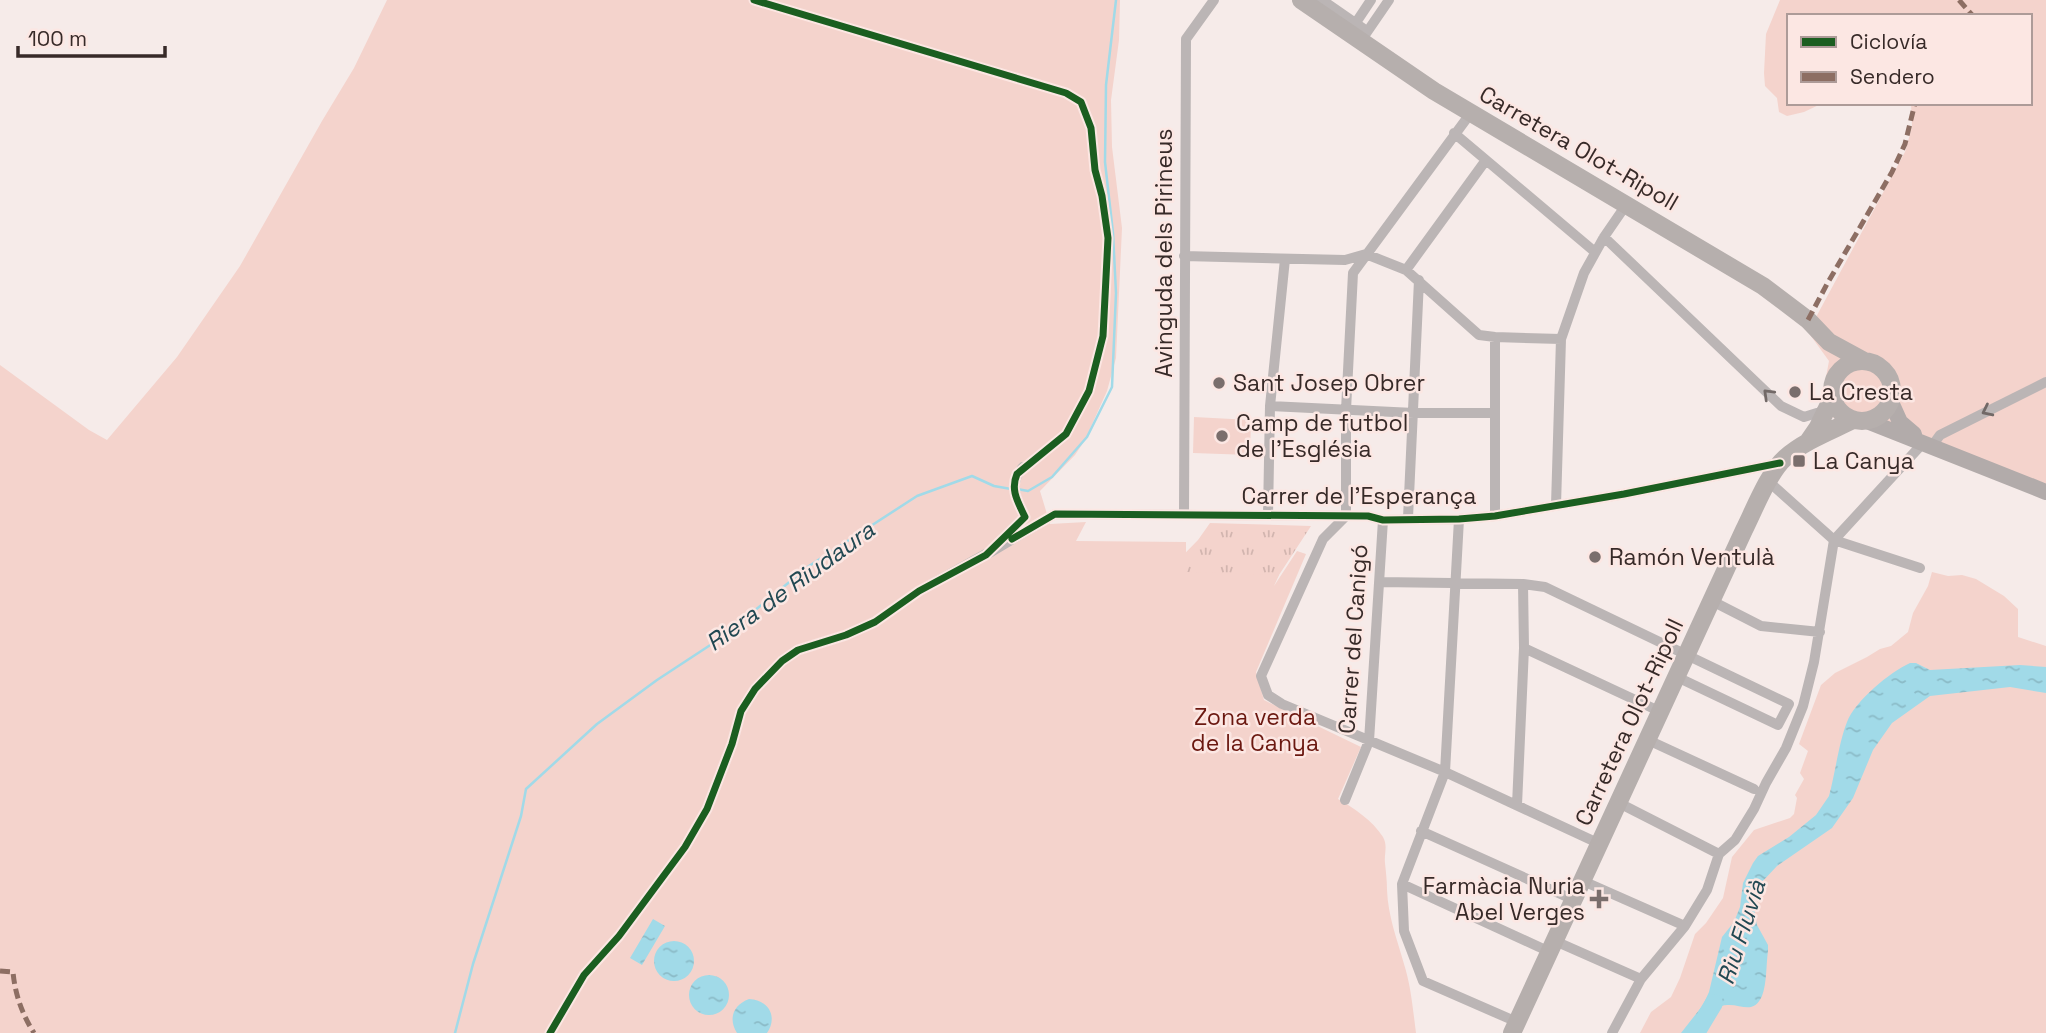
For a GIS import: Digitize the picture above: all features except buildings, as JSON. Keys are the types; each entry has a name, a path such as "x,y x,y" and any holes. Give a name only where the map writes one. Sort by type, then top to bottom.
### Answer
{"main road":[{"name":"Carretera Olot-Ripoll","path":"1301,0 1364,37 1470,114 1763,286 1808,320 1829,342 1864,361"},
{"name":"Carretera Olot-Ripoll","path":"1829,342 1838,372"},
{"path":"1864,361 1876,364 1886,372 1892,383 1891,402 1882,415 1860,421 1842,414 1830,402 1838,372 1847,364 1864,361"},
{"name":"Carretera Olot-Ripoll","path":"1807,443 1830,402"},
{"name":"Carretera Olot-Ripoll","path":"1514,1028 1744,530 1769,482 1780,463 1789,455 1807,443 1860,421"}],"street":[{"name":"Avinguda dels Pirineus","path":"1184,514 1186,39 1214,0"},
{"path":"1322,0 1355,24 1364,37 1389,0"},
{"path":"1355,24 1371,0"},
{"path":"1470,114 1353,274 1346,410 1346,516 1323,539 1261,676 1268,695 1282,705 1445,772 1600,844"},
{"path":"1454,133 1595,253"},
{"path":"1406,270 1486,160"},
{"path":"1556,505 1561,339 1584,273 1626,205"},
{"path":"1604,237 1781,406 1804,417 1820,412 1830,402"},
{"path":"1184,256 1345,260 1366,254 1406,270 1479,335 1561,339"},
{"path":"1268,515 1270,406 1285,258"},
{"path":"1408,518 1419,280"},
{"path":"1495,337 1495,516"},
{"path":"1612,1033 1641,979 1685,926 1707,890 1719,853 1735,840 1786,748 1803,706 1820,632 1834,540 1940,435 2046,382"},
{"path":"1891,402 1900,422 1928,444"},
{"path":"1270,406 1414,413 1494,412"},
{"path":"1860,421 1928,444 2046,492"},
{"name":"Carrer de l'Esperança","path":"986,555 1055,514 1459,519 1495,516 1624,494 1780,463"},
{"path":"550,1033 584,975 619,936 685,847 707,809 732,744 741,711 755,689 782,661 798,650 846,635 875,622 919,591 986,555 1025,517 1014,495 1014,481 1023,467"},
{"path":"1769,482 1834,540 1920,568"},
{"path":"1459,519 1445,772 1402,884 1404,930 1423,981 1514,1028"},
{"name":"Carrer del Canigó","path":"1345,800 1369,741 1383,520"},
{"path":"1380,582 1523,584 1545,587 1789,704 1803,706"},
{"path":"1517,805 1524,648 1523,584"},
{"path":"1712,601 1761,626 1820,632"},
{"path":"1524,648 1661,712"},
{"path":"1677,677 1778,725 1789,704"},
{"path":"1648,740 1754,789"},
{"path":"1619,803 1719,853"},
{"path":"1421,831 1574,900"},
{"path":"1583,881 1685,926"},
{"path":"1402,884 1641,979"}],"green space":[{"name":"Zona verda de la Canya","path":"387,0 1120,0 1119,40 1111,100 1112,147 1122,228 1116,358 1107,391 1085,440 1075,455 1040,491 1050,524 1086,522 1076,541 1186,542 1186,572 1279,575 1274,586 1297,551 1306,554 1256,672 1264,700 1361,747 1338,799 1369,820 1384,840 1389,909 1412,998 1416,1033 0,1033 0,365 89,430 107,440 177,357 240,266 354,68"},
{"path":"1780,0 2046,0 2046,496 1876,429 1855,428 1832,417 1822,398 1829,361 1808,332 1905,152 1912,127 1911,105 2032,105 2032,14 1787,14 1787,105 1819,105 1787,116 1779,112 1777,98 1765,86 1766,34"},
{"name":"Camp de futbol de l'Església","path":"1194,417 1251,420 1250,455 1193,453"},
{"path":"1210,523 1311,526 1260,604 1148,591 1198,540"},
{"path":"1932,572 1976,579 2004,596 2018,609 2018,637 2046,646 2046,1033 1640,1033 1651,1012 1671,997 1695,934 1723,898 1732,857 1754,830 1790,818 1794,814 1797,798 1795,795 1804,779 1800,773 1808,751 1799,744 1821,685 1835,673 1891,646 1908,632 1913,613 1928,586"}],"water":[{"path":"1910,663 1930,670 2020,665 2046,667 2046,693 2010,687 1930,696 1892,723 1873,750 1853,798 1832,828 1777,866 1760,884 1755,916 1768,951 1765,985 1759,1002 1752,1007 1718,1007 1705,1019 1697,1033 1681,1033 1703,1005 1709,992 1722,937 1734,922 1740,907 1743,883 1753,863 1758,856 1789,837 1816,815 1829,796 1842,739 1851,714 1874,688"},
{"path":"653,919 665,926 642,965 630,958"},
{"path":"674,941 682,942 688,947 693,953 693,969 688,975 682,980 674,981 666,980 660,975 655,969 654,961 655,953 660,947 666,942"},
{"path":"709,975 717,976 723,981 728,987 728,1003 723,1009 717,1014 709,1015 701,1014 695,1009 690,1003 689,995 690,987 695,981 701,976"},
{"path":"749,999 762,1002 770,1010 772,1021 767,1033 737,1033 734,1028 736,1009"}],"waterway":[{"name":"Riera de Riudaura","path":"1017,489 1028,491 1052,477 1087,437 1112,387 1116,293 1105,162 1106,85 1116,0"},
{"name":"Riera de Riudaura","path":"455,1033 473,964 521,816 526,789 597,724 721,638 809,566 917,496 972,476 994,486 1011,489"},
{"name":"Riu Fluvià","path":"1696,1033 1714,1003"}],"marked path":[{"path":"1959,0 1971,14"},
{"path":"1808,320 1892,172 1905,144 1915,105"},
{"path":"0,971 13,972 20,1004 34,1033"}],"cycle path":[{"path":"550,1033 584,975 619,936 685,847 707,809 732,744 741,711 755,689 782,661 798,650 846,635 875,622 919,591 986,555 1025,517 1015,491 1017,474 1066,434 1089,391 1103,336 1108,238 1095,170 1091,128 1081,102 1066,93 754,0"},
{"path":"1012,539 1055,514 1368,516 1383,520 1495,516 1780,463"}],"place":[{"name":"Sant Josep Obrer","path":"1219,383"},
{"name":"La Cresta","path":"1795,392"},
{"name":"Camp de futbol de l'Església","path":"1222,436"},
{"name":"La Canya","path":"1799,461"},
{"name":"Ramón Ventulà","path":"1595,557"},
{"name":"Farmàcia Nuria Abel Verges","path":"1599,899"}]}
